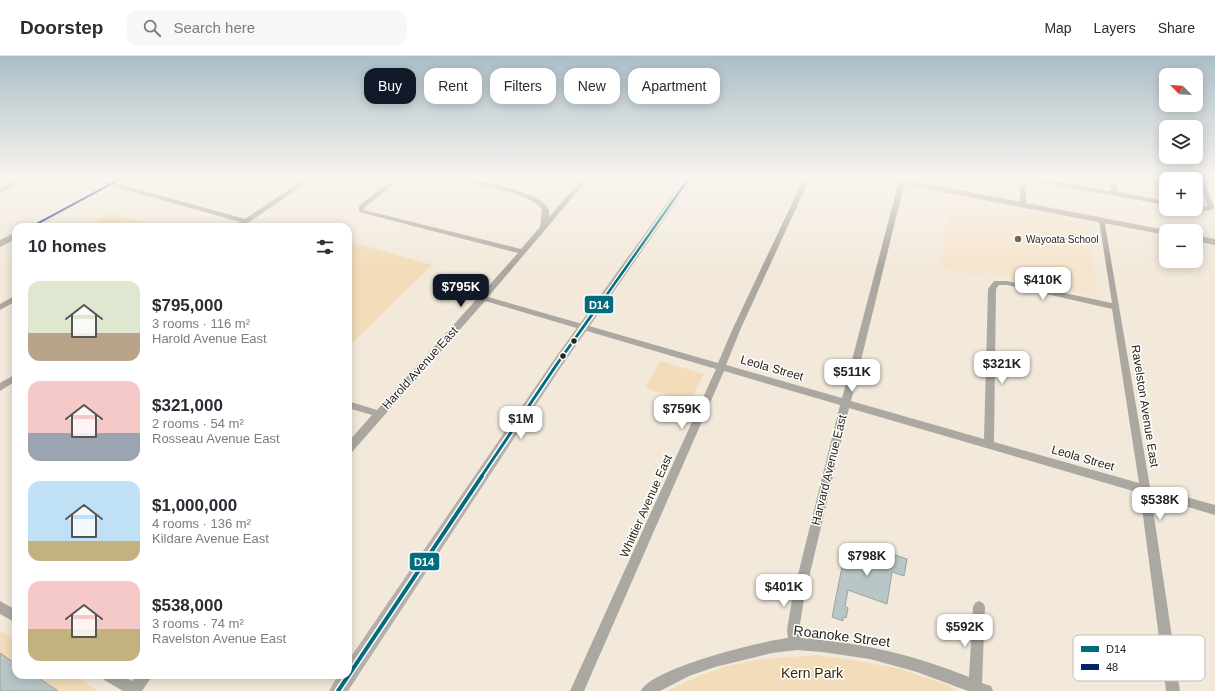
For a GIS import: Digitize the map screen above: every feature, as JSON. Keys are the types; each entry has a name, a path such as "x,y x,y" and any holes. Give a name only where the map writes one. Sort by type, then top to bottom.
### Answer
{"street":[{"path":"38,223 67,208"},
{"path":"197,208 246,221"},
{"path":"243,223 266,208"},
{"path":"361,208 360,211 522,252"},
{"path":"542,228 546,216 545,208"},
{"name":"Harold Avenue East","path":"352,444 483,298 560,208"},
{"path":"352,670 583,327 668,208"},
{"name":"Whittier Avenue East","path":"577,691 721,368 736,328 793,208"},
{"name":"Harvard Avenue East","path":"796,644 793,630 798,599 845,403 895,208"},
{"path":"1037,208 1159,231"},
{"name":"Ravelston Avenue East","path":"1102,220 1166,635"},
{"path":"0,244 12,237"},
{"path":"1203,239 1215,242"},
{"path":"989,445 992,288 997,283 1007,283 1116,307"},
{"name":"Leola Street","path":"483,298 1215,510"},
{"path":"0,307 12,300"},
{"path":"0,388 12,380"},
{"path":"352,405 379,414"},
{"path":"979,607 979,689"},
{"path":"0,608 12,615"},
{"name":"Roanoke Street","path":"648,691 659,683 696,666 735,654 780,645 796,644 852,650 899,659 934,670 979,689"},
{"path":"116,679 134,690 143,679"},
{"path":"338,691 346,679"},
{"name":"Ravelston Avenue East","path":"1173,681 1174,691"}],"shaded area":[{"name":"Wayoata School","path":"950,208 1014,208 1089,223 1098,297 981,271 981,276 940,267"}],"green space":[{"path":"110,213 145,223 92,223"},
{"path":"352,242 432,265 352,343"},
{"path":"660,361 704,374 690,402 645,388"},
{"path":"0,631 12,638 12,679 79,679 98,691 0,691"},
{"name":"Kern Park","path":"817,655 900,669 950,686 955,691 668,691 700,676 735,664 765,659"}],"building":[{"path":"846,547 873,557 875,548 907,559 904,576 892,572 887,604 848,590 845,606 848,608 846,618 843,617 843,621 832,617"},
{"path":"0,653 12,661 12,679 40,679 58,691 0,691"}],"transit line":[{"name":"48","path":"38,223 67,208"},
{"name":"D14","path":"352,670 557,364 668,208"},
{"name":"D14","path":"338,691 346,679"}],"place":[{"name":"Wayoata School","path":"1018,239"}]}
